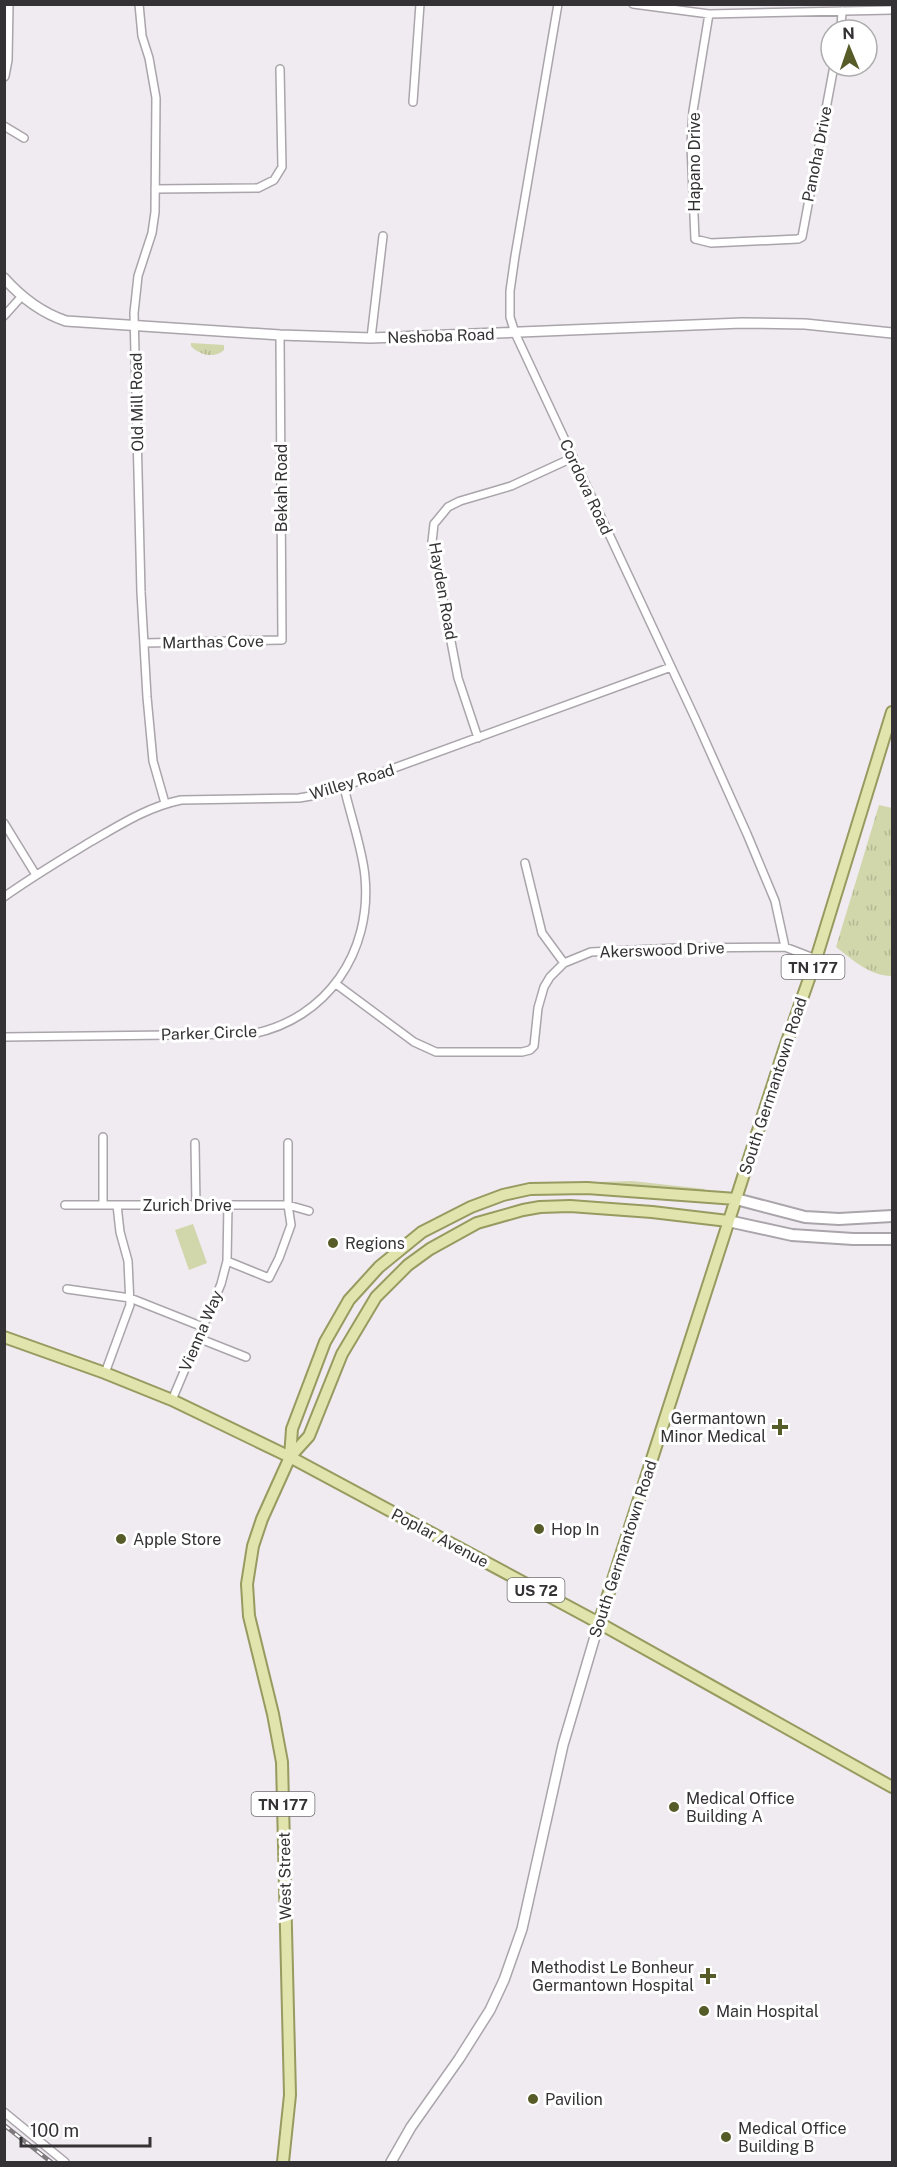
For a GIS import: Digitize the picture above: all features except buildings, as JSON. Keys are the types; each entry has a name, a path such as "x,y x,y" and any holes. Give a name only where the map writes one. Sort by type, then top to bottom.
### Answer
{"main road":[{"name":"South Germantown Road","path":"599,1623 728,1221 816,959 892,712"},
{"path":"290,1457 292,1429 326,1342 349,1300 379,1267 422,1232 471,1207 503,1195 530,1189 587,1188 736,1199 805,1216 839,1219 892,1216"},
{"path":"290,1457 309,1436 342,1354 376,1297 408,1265 430,1249 477,1223 540,1207 570,1206 728,1221 792,1235 892,1239"},
{"name":"Poplar Avenue","path":"4,1337 172,1400 290,1457 599,1623 892,1787"},
{"name":"West Street","path":"284,2163 290,2095 282,1762 273,1714 249,1616 247,1584 253,1546 262,1519 290,1457"}],"street":[{"path":"4,76 7,60 8,4"},
{"name":"Old Mill Road","path":"139,4 142,36 149,58 156,98 154,227 141,264 136,289 141,592 150,735 153,761 165,803"},
{"path":"413,102 420,4"},
{"name":"Cordova Road","path":"558,4 512,278 510,317 515,333 671,667 775,901 785,947"},
{"path":"633,4 709,14 892,10"},
{"path":"842,11 842,18"},
{"name":"Hapano Drive","path":"709,14 693,111 691,145 695,239 711,243 798,239"},
{"path":"155,189 258,188 274,180 282,167 280,69"},
{"name":"Panoha Drive","path":"798,239 802,237 832,78"},
{"path":"4,126 24,138"},
{"path":"371,338 383,236"},
{"name":"Neshoba Road","path":"4,278 22,296 41,309 66,321 280,335 371,338 742,323 804,324 892,333"},
{"path":"4,316 22,296"},
{"name":"Bekah Road","path":"280,335 282,640"},
{"name":"Hayden Road","path":"478,738 458,678 432,542 434,524 448,507 460,501 511,486 572,458"},
{"name":"Marthas Cove","path":"145,643 282,640"},
{"name":"Willey Road","path":"4,897 36,875 140,813 165,803 204,799 298,798 323,794 671,667"},
{"name":"Parker Circle","path":"4,1036 252,1034 271,1029 306,1011 344,974 360,933 366,902 365,875 344,787"},
{"path":"4,823 36,875"},
{"path":"525,863 542,933 564,963"},
{"name":"Akerswood Drive","path":"336,984 414,1042 436,1052 522,1052 534,1046 540,997 550,977 564,963 591,952 785,947 816,959"},
{"path":"103,1137 103,1205"},
{"path":"195,1143 196,1206"},
{"path":"227,1261 269,1278 291,1225 288,1206 288,1143"},
{"name":"Zurich Drive","path":"65,1205 288,1206 309,1211"},
{"path":"105,1373 126,1317 130,1298 128,1261 120,1232 117,1205"},
{"name":"Vienna Way","path":"172,1400 216,1298 227,1261 228,1205"},
{"path":"67,1289 130,1298 203,1327"},
{"path":"198,1338 246,1357"},
{"name":"South Germantown Road","path":"391,2163 411,2127 490,2010 504,1980 522,1929 563,1745 599,1623"},
{"path":"4,2112 65,2163"}],"green space":[{"path":"191,343 224,345 224,350 207,355 194,349"},
{"path":"879,805 892,808 892,976 869,970 836,947"},
{"path":"632,1181 705,1189 704,1191 598,1184 598,1182"},
{"path":"193,1224 207,1263 189,1270 175,1230"}],"railway":[{"path":"4,2125 51,2162"}],"place":[{"name":"Regions","path":"333,1243"},
{"name":"Germantown Minor Medical","path":"780,1427"},
{"name":"Hop In","path":"539,1529"},
{"name":"Apple Store","path":"121,1539"},
{"name":"Medical Office Building A","path":"674,1807"},
{"name":"Methodist Le Bonheur Germantown Hospital","path":"708,1976"},
{"name":"Main Hospital","path":"704,2011"},
{"name":"Pavilion","path":"533,2099"},
{"name":"Medical Office Building B","path":"726,2137"}]}
